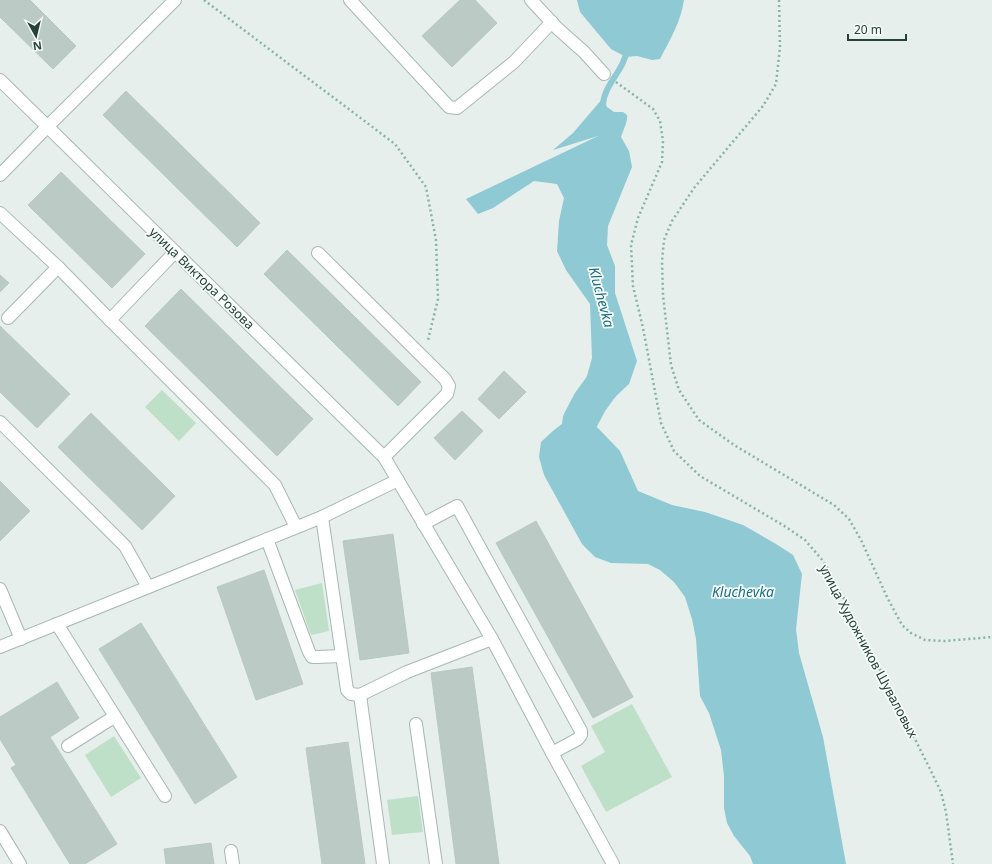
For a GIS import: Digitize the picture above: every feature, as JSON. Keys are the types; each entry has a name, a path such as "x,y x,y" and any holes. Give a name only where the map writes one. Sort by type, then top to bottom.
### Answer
{"street":[{"path":"0,176 48,126 175,0"},
{"path":"350,0 449,107 457,108 514,62 552,22"},
{"path":"531,0 584,52 604,74"},
{"name":"улица Виктора Розова","path":"0,80 384,457 492,640 613,864"},
{"path":"0,213 58,267 275,485 296,527"},
{"path":"110,320 175,252"},
{"path":"318,253 445,379 449,386 447,394 384,457"},
{"path":"8,318 58,267"},
{"path":"0,422 125,546 148,587"},
{"path":"0,647 322,517 398,480"},
{"path":"423,524 457,506 580,731 581,735 578,739 552,753"},
{"path":"322,517 347,690 351,694 360,695 407,672 492,640"},
{"path":"267,539 309,652 312,656 317,657 342,656"},
{"path":"0,589 21,639"},
{"path":"57,624 165,796"},
{"path":"360,695 383,864"},
{"path":"68,746 114,717"},
{"path":"416,724 436,864"},
{"path":"0,831 20,864"},
{"path":"231,851 233,864"}],"path":[{"path":"204,0 395,144 426,187 436,240 438,299 424,358"},
{"path":"779,0 780,47 776,84 763,106 694,188 672,221 664,240 662,261 663,295 671,365 678,390 699,420 734,445 834,505 849,519 861,540 890,604 902,625 925,640 945,641 992,637"},
{"name":"улица Художников Шуваловых","path":"604,74 653,109 660,121 663,142 662,162 638,218 630,245 633,286 662,423 674,451 700,476 805,540 824,562 852,613 932,771 941,792 946,812 953,864"}],"green space":[{"path":"162,390 196,423 179,441 145,407"},
{"path":"322,583 329,631 311,635 295,590"},
{"path":"632,704 672,777 606,812 581,766 605,752 591,726"},
{"path":"114,736 141,778 111,797 85,755"},
{"path":"418,796 423,832 392,835 387,800"}],"water":[{"path":"577,0 684,0 678,23 660,59 652,60 637,56 626,57 611,49 580,12"},
{"name":"Kluchevka","path":"603,98 607,107 614,112 623,112 627,115 621,137 629,151 632,167 608,226 607,245 615,266 615,293 637,361 629,384 614,398 602,403 590,402 585,395 585,383 592,358 590,304 566,270 557,251 559,221 564,198 557,184 534,181 493,208 478,214 466,199 598,136 553,150 573,133"},
{"name":"Kluchevka","path":"566,421 580,421 598,428 620,451 638,491 672,505 705,512 743,525 793,555 802,574 796,629 799,653 823,737 846,864 753,864 750,856 734,836 727,823 724,808 724,776 721,750 709,713 700,696 696,639 685,597 674,582 660,570 648,564 611,563 595,557 582,544 544,475 539,457 541,442"}],"building":[{"path":"0,0 30,0 76,46 53,69 0,17"},
{"path":"460,0 475,0 497,23 452,67 422,36"},
{"path":"126,91 260,223 237,247 103,115"},
{"path":"61,172 145,254 112,288 28,205"},
{"path":"287,250 421,382 398,406 264,274"},
{"path":"0,275 9,283 0,292"},
{"path":"181,289 313,419 277,456 145,326"},
{"path":"0,326 70,394 37,428 0,392"},
{"path":"504,371 526,392 499,419 478,399"},
{"path":"462,411 483,431 455,460 434,438"},
{"path":"91,413 175,496 142,530 58,447"},
{"path":"0,481 30,511 0,541"},
{"path":"536,521 633,697 593,718 496,543"},
{"path":"393,534 409,653 360,660 343,541"},
{"path":"264,570 303,684 256,700 217,587"},
{"path":"141,623 237,777 195,804 99,649"},
{"path":"472,667 499,864 456,864 431,673"},
{"path":"57,682 79,718 50,737 117,844 85,864 70,864 11,768 16,765 0,739 0,717"},
{"path":"348,742 365,864 322,864 306,748"},
{"path":"211,843 214,864 166,864 164,849"}],"waterway":[{"path":"603,106 606,91 622,64 627,49"},
{"name":"Kluchevka","path":"585,467 577,443 580,421 590,402 614,369 615,361"}]}
